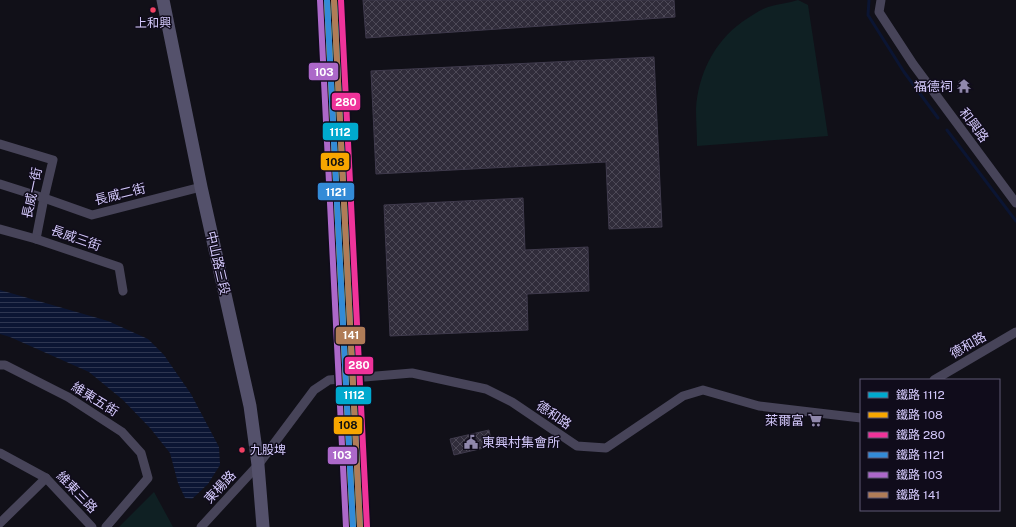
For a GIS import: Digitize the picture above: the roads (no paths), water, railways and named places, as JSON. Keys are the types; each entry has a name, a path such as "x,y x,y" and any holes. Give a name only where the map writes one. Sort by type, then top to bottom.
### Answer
{"street":[{"name":"中山路三段","path":"163,0 201,187 250,406 258,465 263,527"},
{"name":"和興路","path":"881,0 879,12 913,64 1016,203"},
{"name":"長威一街","path":"0,144 53,160 36,239"},
{"name":"長威二街","path":"0,184 92,215 201,187"},
{"name":"長威三街","path":"0,229 36,239 119,267 123,291"},
{"name":"德和路","path":"936,379 1016,332"},
{"name":"維東五街","path":"2,365 68,397 122,432 141,452 148,478 106,527"},
{"name":"德和路","path":"258,465 314,390 330,380 412,373 486,389 512,402 577,446 606,448 683,396 703,390 759,406 860,418"},
{"name":"維東三路","path":"0,454 46,478 92,527"},
{"name":"東楊路","path":"201,527 258,465"},
{"path":"0,523 46,478"}],"water":[{"path":"0,290 108,321 148,339 164,355 191,394 219,447 220,465 208,484 192,499 185,498 178,483 170,453 150,428 123,400 89,372 0,334"}],"waterway":[{"path":"869,0 868,15 904,72 938,118"},
{"path":"947,130 1016,221"}],"rail line":[{"name":"103","path":"320,0 346,527"},
{"name":"108","path":"327,0 353,527"},
{"name":"1121","path":"327,0 353,527"},
{"name":"1112","path":"334,0 360,527"},
{"name":"141","path":"334,0 360,527"},
{"name":"280","path":"341,0 367,527"}],"place":[{"name":"上和興","path":"153,10"},
{"name":"福德祠","path":"964,86"},
{"name":"萊爾富","path":"815,420"},
{"name":"東興村集會所","path":"471,442"},
{"name":"九股埤","path":"242,450"}]}
